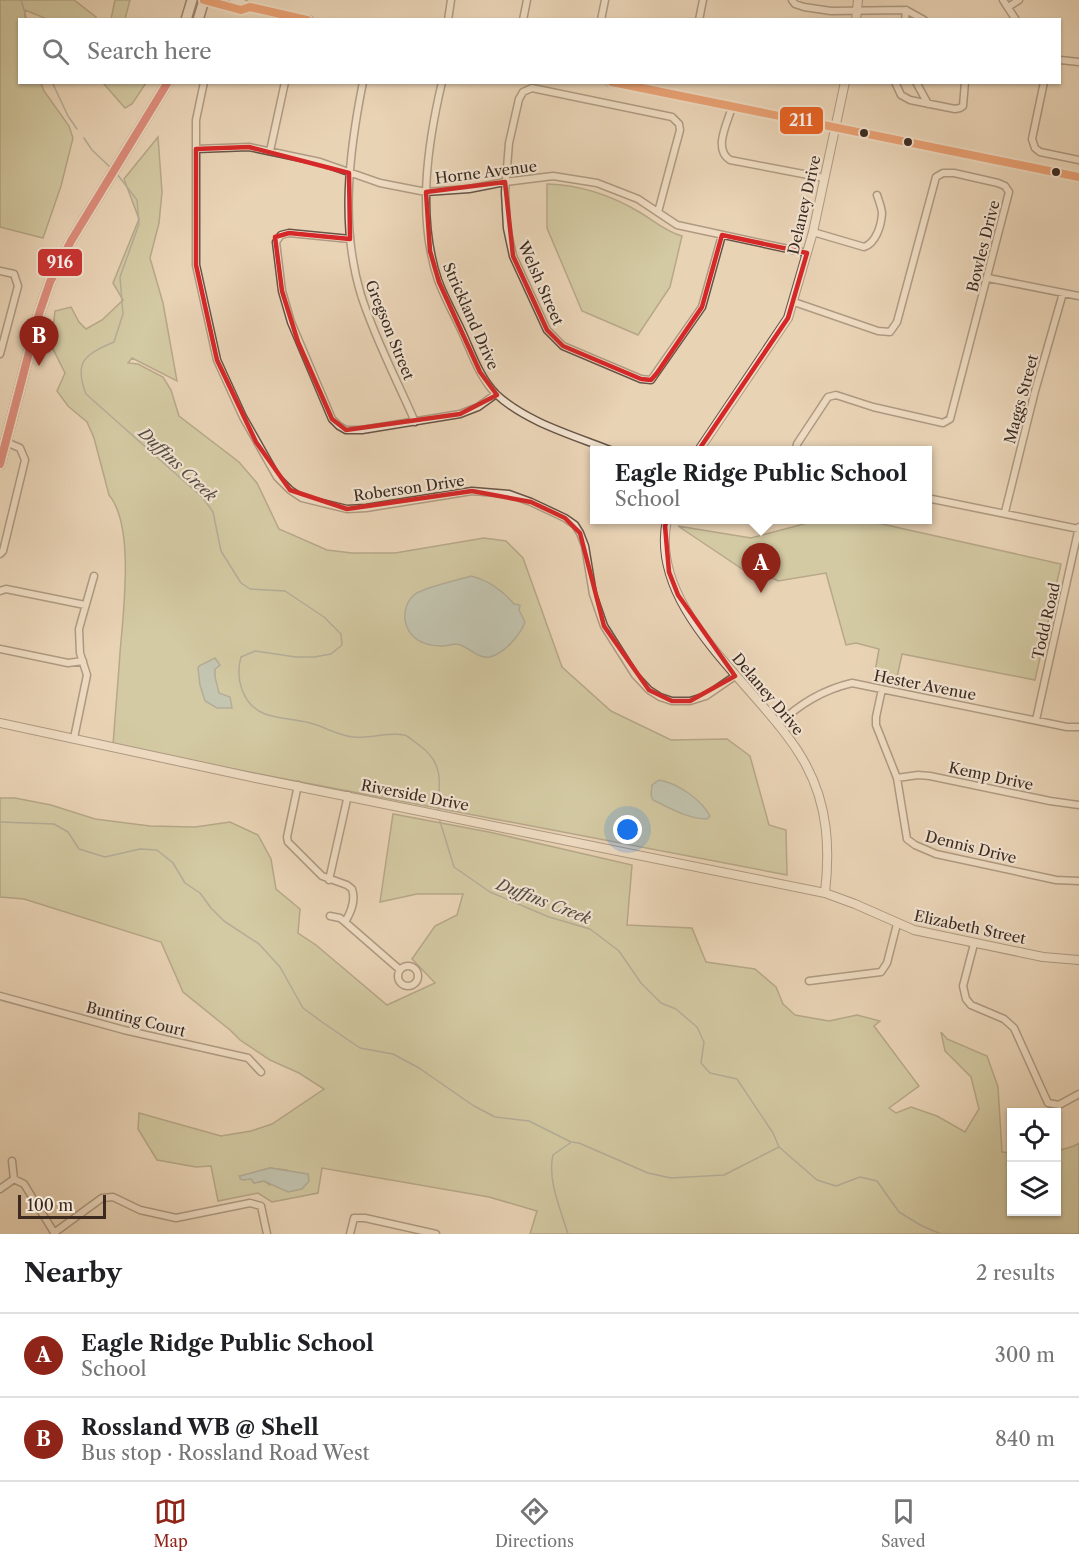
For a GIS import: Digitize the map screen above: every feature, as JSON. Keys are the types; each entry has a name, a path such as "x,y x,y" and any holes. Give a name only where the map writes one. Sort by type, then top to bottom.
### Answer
{"main road":[{"path":"187,18 192,0"},
{"path":"199,18 204,0"},
{"path":"0,464 39,314 50,282 71,241 167,84"}],"street":[{"path":"204,0 241,10 250,7"},
{"path":"234,0 250,7 300,18"},
{"path":"448,18 451,0"},
{"path":"523,18 527,0"},
{"path":"601,18 605,0"},
{"path":"699,18 703,0"},
{"path":"792,0 795,4 804,7 831,11 906,10 920,18"},
{"path":"856,18 858,0"},
{"path":"1004,0 1015,18"},
{"path":"1008,7 1019,0"},
{"path":"905,18 906,10"},
{"path":"1061,60 1079,62"},
{"name":"Roberson Drive","path":"204,84 196,120 195,251 217,360 256,442 277,477 302,498 347,509 472,491 509,494 531,502 575,525 585,546 593,594 604,626 635,675 649,690 672,701 690,701 706,696 735,676"},
{"path":"270,151 285,84"},
{"name":"Gregson Street","path":"363,84 353,134 349,173 350,239 356,275 368,314 415,422"},
{"name":"Strickland Drive","path":"442,84 431,131 426,192 430,251 439,282 480,372 496,394 531,417 600,446"},
{"path":"620,84 1079,177"},
{"name":"Delaney Drive","path":"702,446 788,318 813,232 844,84"},
{"path":"895,84 901,95 928,104 960,108 964,99 965,84"},
{"path":"917,84 928,104"},
{"path":"1044,84 1032,139 1035,148 1040,152 1079,160"},
{"name":"Welsh Street","path":"658,212 680,130 679,123 672,117 532,88 523,92 519,99 509,143 505,182 507,228 513,256 547,330 563,346 641,379 651,380 702,307 722,235"},
{"path":"732,107 721,148 723,156 730,160 824,178"},
{"name":"Horne Avenue","path":"196,149 249,147 320,162 380,183 426,192 469,189 553,176 597,183 638,199 677,225 807,253"},
{"name":"Bowles Drive","path":"794,302 878,331 890,332 897,322 936,177 944,173 954,173 998,183 1005,186 1009,192 950,418 943,423 873,407 836,395 828,397 797,446"},
{"path":"813,232 864,247 870,245 874,241 882,214 877,195"},
{"path":"350,239 289,232 281,235 276,242 282,291 291,322 332,419 346,430 362,430 415,422 460,414 478,407 496,394"},
{"path":"0,271 14,274 18,286 0,354"},
{"path":"988,278 1079,296"},
{"name":"Maggs Street","path":"1005,512 1035,391 1063,293"},
{"path":"0,554 3,551 25,460 20,448 6,442"},
{"path":"932,499 1079,528"},
{"name":"Delaney Drive","path":"667,524 666,552 669,572 678,594 708,643 778,725 806,765 821,799 827,826 828,847 825,893"},
{"name":"Todd Road","path":"1036,720 1079,528"},
{"path":"74,738 87,675 78,642 85,605 94,576"},
{"path":"0,591 6,589 85,605"},
{"path":"0,649 68,663 83,661"},
{"name":"Hester Avenue","path":"778,725 802,703 818,694 852,683 1066,727 1079,727"},
{"name":"Dennis Drive","path":"882,689 876,725 897,778 907,838 915,845 936,854 1056,880 1079,881"},
{"name":"Riverside Drive","path":"0,723 825,893"},
{"name":"Kemp Drive","path":"897,778 930,776 1079,805"},
{"path":"298,785 287,837 288,842 322,876 347,885 353,893 351,911 345,922"},
{"path":"329,880 348,795"},
{"name":"Elizabeth Street","path":"825,893 914,930 1043,957 1079,960"},
{"path":"330,916 340,918 399,969"},
{"path":"809,981 881,972 887,963 897,924"},
{"path":"974,944 963,986 970,1005 1004,1019 1014,1028 1048,1103 1059,1105 1079,1094"},
{"name":"Bunting Court","path":"0,996 124,1030 248,1058 261,1072"},
{"path":"12,1161 14,1179"},
{"path":"0,1189 14,1179"},
{"path":"14,1179 24,1184 54,1234 102,1198 113,1197 140,1210 176,1218 250,1203 261,1206 267,1234"},
{"path":"350,1234 354,1218 365,1218 436,1234"}],"highlighted area":[{"path":"249,147 349,173 350,239 289,233 275,237 282,291 298,342 332,419 346,430 460,414 497,395 480,372 439,282 430,251 426,192 505,182 513,256 547,330 563,346 641,379 651,380 657,373 702,307 722,235 807,253 788,318 683,473 665,526 669,572 678,595 735,676 690,701 672,701 649,690 604,626 580,533 565,518 531,502 472,491 347,509 290,490 256,442 217,360 196,265 196,149"}],"green space":[{"path":"0,0 74,0 96,18 45,18 25,10 25,18 18,18 18,84 41,84 69,126 73,138 61,186 43,238 0,227"},
{"path":"115,0 130,0 125,18 111,18"},
{"path":"104,84 145,84 132,104 125,108"},
{"path":"158,137 162,192 159,223 150,258 163,303 177,381 132,358 128,363 138,364 163,377 171,390 179,416 239,462 257,483 279,529 327,550 352,553 395,553 484,538 506,541 523,558 562,667 611,711 671,740 727,739 750,756 769,825 786,830 787,875 113,746 125,594 125,548 122,527 117,509 109,495 94,438 87,422 68,406 57,391 65,373 51,345 55,311 71,307 79,322 86,329 102,320 123,300 113,283 139,219 124,179"},
{"path":"547,184 584,189 608,197 682,236 670,287 638,335 582,311 547,228"},
{"path":"804,524 882,524 1061,564 1035,680 902,654 896,682 874,677 879,649 856,643 846,645 826,573 778,581 771,577 760,581 678,526 751,538"},
{"path":"0,798 15,798 51,805 95,819 150,826 195,827 230,822 258,835 271,859 276,889 300,909 298,933 316,945 387,1005 435,983 412,959 435,926 457,915 463,894 417,894 380,902 393,814 489,832 632,865 627,925 692,928 706,962 755,969 776,987 783,1004 795,1015 829,1021 857,1015 880,1021 874,1026 919,1086 889,1108 896,1113 911,1107 937,1116 965,1132 979,1109 971,1077 945,1051 941,1032 947,1039 987,1056 998,1087 1002,1152 1007,1153 1007,1216 1061,1216 1061,1150 1079,1143 1079,1234 530,1234 537,1211 489,1197 322,1168 318,1193 272,1202 258,1193 218,1201 211,1166 196,1167 157,1160 138,1129 139,1113 221,1136 251,1131 272,1124 324,1089 299,1073 270,1060 240,1040 183,992 161,942 24,899 0,897","holes":["270,1168 287,1170 270,1185 264,1181 254,1183 251,1179 240,1176"]}],"water":[{"path":"471,576 489,583 514,604 520,605 519,610 525,622 511,643 496,655 485,657 460,645 429,645 413,637 405,620 406,606 412,597 418,592"},
{"path":"215,658 220,665 215,669 219,693 230,697 232,708 217,708 205,701 198,668"},
{"path":"659,780 673,784 688,793 710,816 707,819 693,817 653,800 652,785"},
{"path":"270,1168 308,1174 309,1181 302,1189 288,1192 264,1181 254,1183 251,1179 240,1179 240,1176"}],"waterway":[{"name":"Duffins Creek","path":"21,0 26,18"},
{"name":"Duffins Creek","path":"53,84 68,116 77,129"},
{"name":"Duffins Creek","path":"84,138 92,150 111,168"},
{"name":"Duffins Creek","path":"117,174 137,200 139,224 120,277 123,314 114,342 89,355 82,366 82,383 86,394 203,498 213,512 221,551 241,583 250,589 285,591 324,617 341,634 342,645 331,654 296,657 255,651 241,657 240,682 251,704 265,714 310,723 347,736 398,734 408,737 427,752 437,766 439,774 438,810"},
{"name":"Duffins Creek","path":"439,818 454,867 490,892 549,917 590,929 619,951 641,983 661,1003 676,1009 697,1027 704,1042 701,1063 710,1073 737,1079 773,1133 779,1147 817,1180 836,1186 860,1177 877,1181 899,1212 941,1234"},
{"path":"0,822 54,824 68,832 79,849 105,857 140,849 157,850 173,863 185,883 200,893 224,921 259,944 280,967 303,1008 360,1048 393,1054 495,1117 529,1121 571,1142 579,1143 648,1173 671,1178 724,1175 779,1147"},
{"path":"568,1234 556,1195 552,1165 553,1155 570,1143"}],"transit line":[{"name":"211","path":"204,0 241,10 250,7 298,18"},
{"name":"916","path":"0,464 39,314 50,282 71,241 167,84"},
{"name":"211","path":"622,84 1079,177"}],"place":[{"name":"Rossland WB @ Shell","path":"39,366"},
{"name":"Eagle Ridge Public School","path":"761,593"}]}
